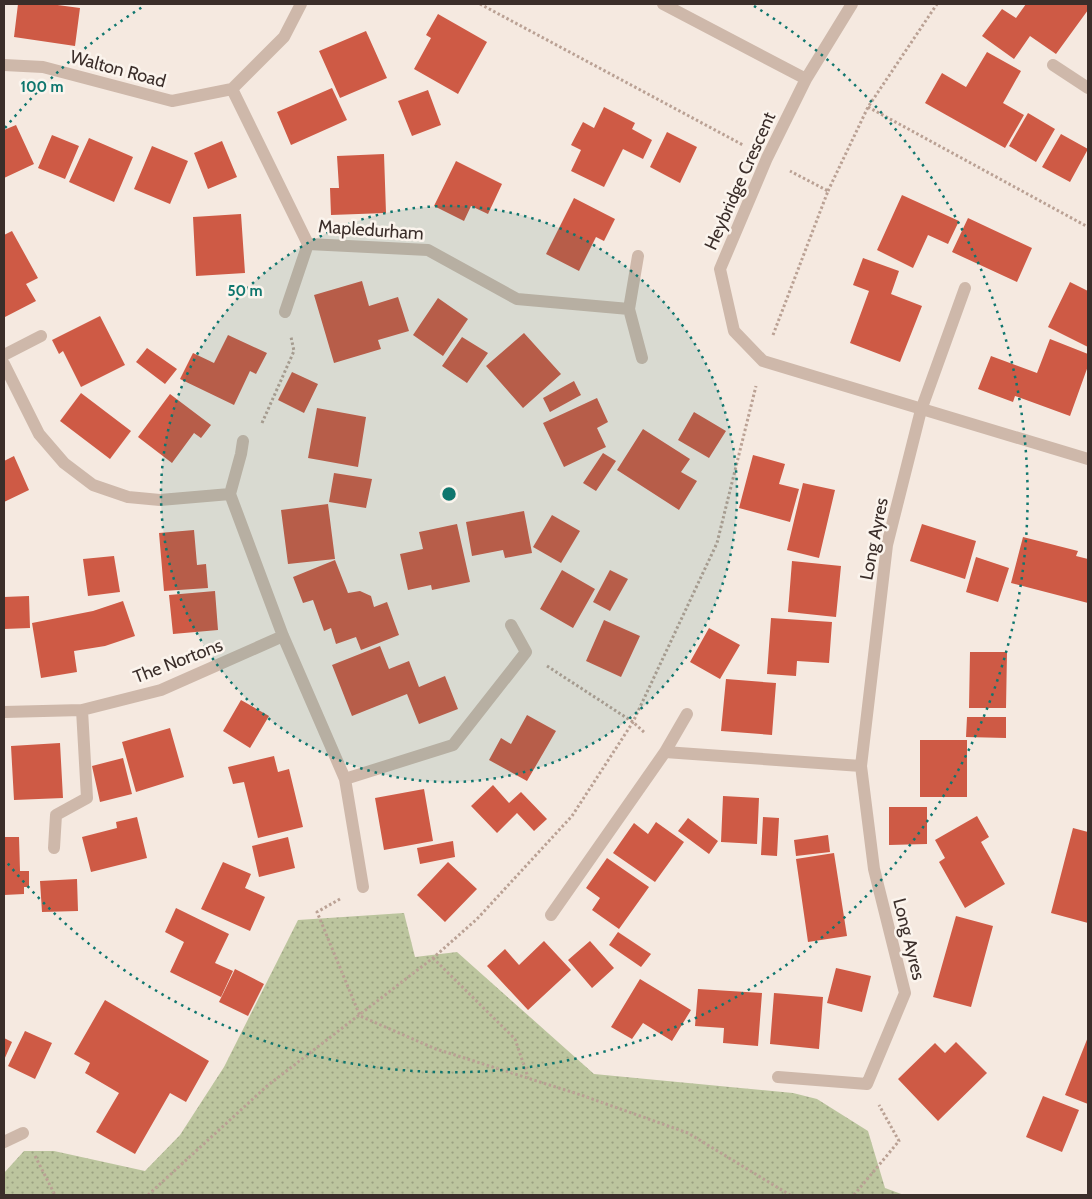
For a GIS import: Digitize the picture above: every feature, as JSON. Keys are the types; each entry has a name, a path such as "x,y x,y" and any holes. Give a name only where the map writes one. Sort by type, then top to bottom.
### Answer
{"street":[{"path":"232,89 284,36 301,4"},
{"path":"663,4 806,79"},
{"name":"Heybridge Crescent","path":"852,4 806,79 766,158 720,269 734,332 762,361 1088,459"},
{"name":"Walton Road","path":"4,65 43,67 172,101 232,89"},
{"path":"1053,65 1088,86"},
{"name":"Mapledurham","path":"232,89 308,244 285,312"},
{"name":"Mapledurham","path":"308,244 428,250 517,299 629,309"},
{"path":"638,256 629,309 642,358"},
{"path":"921,410 965,288"},
{"path":"4,355 41,336"},
{"path":"4,364 38,434 64,463 93,485 128,497 160,500 230,494"},
{"name":"Long Ayres","path":"867,1084 905,993 874,869 861,766 887,545 921,410"},
{"path":"243,441 230,494 284,636 345,779 362,887"},
{"path":"345,779 453,745 526,652 511,625"},
{"name":"The Nortons","path":"4,712 82,710 162,690 284,636"},
{"path":"54,848 56,815 87,798 82,710"},
{"path":"551,914 665,752 687,714"},
{"path":"665,752 861,766"},
{"path":"778,1077 867,1084"},
{"path":"4,1142 23,1133"}],"path":[{"path":"480,4 828,191"},
{"path":"148,1195 267,1086 434,958 477,919 572,816 633,722 717,544 762,361 828,191 868,106 937,4"},
{"path":"868,106 1088,227"},
{"path":"243,441 262,423 294,351 285,312"},
{"path":"526,652 633,722 665,752"},
{"path":"362,887 317,912 360,1016 436,1049 581,1095 688,1133 790,1195"},
{"path":"434,958 515,1039 528,1078"},
{"path":"854,1195 899,1141 867,1084"},
{"path":"23,1133 55,1195"}],"green space":[{"path":"404,913 415,957 457,952 594,1074 793,1093 817,1099 868,1131 885,1188 904,1195 4,1195 4,1173 24,1151 54,1151 145,1171 180,1135 224,1067 298,920"}],"building":[{"path":"18,4 50,4 80,8 75,46 14,37"},
{"path":"1026,4 1088,4 1088,10 1056,54 1030,36 1014,59 982,36 1002,9 1016,18"},
{"path":"438,14 487,42 458,94 414,69 431,38 426,35"},
{"path":"366,31 387,78 340,98 319,51"},
{"path":"987,52 1021,71 1003,103 1024,115 1005,148 925,103 942,73 966,87"},
{"path":"332,88 347,120 291,145 277,112"},
{"path":"428,90 441,125 412,136 398,101"},
{"path":"604,107 635,123 632,129 652,140 643,159 623,149 604,187 571,171 581,150 571,145 583,122 594,128"},
{"path":"1028,113 1055,129 1036,162 1009,146"},
{"path":"16,125 34,164 4,178 4,130"},
{"path":"667,132 697,147 680,183 650,167"},
{"path":"1061,134 1088,149 1070,182 1042,167"},
{"path":"52,135 79,146 65,179 38,168"},
{"path":"89,138 133,157 114,202 69,182"},
{"path":"222,141 237,177 208,189 194,153"},
{"path":"152,146 188,161 170,204 134,189"},
{"path":"384,154 386,213 331,215 330,188 339,188 337,156"},
{"path":"456,161 502,184 488,214 471,206 464,221 434,206"},
{"path":"902,195 959,221 948,244 928,235 913,268 877,250"},
{"path":"574,198 615,219 604,241 596,237 579,271 546,254"},
{"path":"241,214 245,273 196,276 193,217"},
{"path":"968,218 1032,248 1017,282 952,252"},
{"path":"12,231 38,278 26,284 36,301 5,317 4,235"},
{"path":"863,258 899,271 891,294 922,306 900,362 850,343 869,291 853,285"},
{"path":"362,281 369,306 398,297 409,331 378,340 381,349 334,363 314,295"},
{"path":"1070,282 1088,291 1088,347 1048,327"},
{"path":"438,298 468,319 443,356 413,335"},
{"path":"100,316 125,365 81,387 63,351 59,354 52,340"},
{"path":"524,333 561,374 523,408 486,366"},
{"path":"228,335 267,353 256,374 250,371 234,405 180,379 193,353 214,363"},
{"path":"462,337 488,353 467,383 442,366"},
{"path":"1050,339 1088,354 1088,366 1070,416 1015,396 1013,402 978,389 991,356 1037,373"},
{"path":"147,348 177,369 165,384 136,362"},
{"path":"292,372 318,384 304,413 278,400"},
{"path":"574,381 581,395 550,412 543,398"},
{"path":"81,393 131,431 110,459 60,421"},
{"path":"170,394 211,425 201,438 194,433 172,463 138,437"},
{"path":"597,398 608,422 597,428 606,447 564,467 543,423"},
{"path":"317,408 366,417 358,467 308,458"},
{"path":"694,412 726,431 709,458 678,440"},
{"path":"643,429 690,459 681,472 697,481 679,510 617,470"},
{"path":"603,453 616,461 596,491 583,483"},
{"path":"753,455 785,464 779,484 799,489 790,522 739,508"},
{"path":"14,456 29,490 4,502 4,461"},
{"path":"334,473 372,479 366,508 329,502"},
{"path":"803,483 835,490 819,558 787,550"},
{"path":"328,504 335,559 288,564 281,510"},
{"path":"524,511 532,553 505,558 503,550 472,556 466,522"},
{"path":"552,515 580,531 561,563 533,547"},
{"path":"457,524 470,582 432,590 431,585 408,590 400,554 423,549 419,532"},
{"path":"922,524 976,541 965,579 910,561"},
{"path":"194,530 197,565 206,564 208,588 164,591 159,533"},
{"path":"1023,537 1078,551 1076,556 1088,559 1088,603 1011,583"},
{"path":"114,556 120,592 88,596 83,559"},
{"path":"976,557 1009,568 998,602 966,592"},
{"path":"335,560 348,593 360,591 371,596 374,607 387,602 399,635 361,650 356,637 336,644 331,628 324,631 313,600 303,603 293,577"},
{"path":"792,561 841,566 836,617 788,612"},
{"path":"562,570 595,589 573,628 540,609"},
{"path":"610,570 628,579 610,611 593,602"},
{"path":"215,591 218,630 173,634 169,595"},
{"path":"29,596 30,628 4,629 4,597"},
{"path":"123,601 135,636 105,646 74,651 77,672 41,678 32,623 93,611"},
{"path":"771,618 832,622 829,663 797,661 796,676 767,674"},
{"path":"604,620 640,636 621,677 586,661"},
{"path":"709,628 740,645 720,679 690,662"},
{"path":"380,646 389,669 409,661 419,687 445,676 458,709 419,724 407,694 352,716 332,665"},
{"path":"970,652 1007,652 1006,708 969,708"},
{"path":"726,679 776,683 772,735 721,731"},
{"path":"241,700 269,716 250,748 223,731"},
{"path":"527,715 556,731 527,781 489,760 501,738 511,744"},
{"path":"967,717 1006,717 1006,738 966,737"},
{"path":"170,728 184,777 136,792 122,742"},
{"path":"920,740 967,740 967,797 920,797"},
{"path":"60,743 63,798 14,800 11,746"},
{"path":"274,756 278,772 289,769 303,827 258,838 244,782 233,784 228,767"},
{"path":"123,758 132,794 100,802 92,766"},
{"path":"493,785 509,803 521,792 547,819 534,831 517,813 497,833 471,806"},
{"path":"424,789 433,841 384,850 375,798"},
{"path":"723,796 759,798 757,844 721,842"},
{"path":"889,807 927,807 927,844 889,845"},
{"path":"977,816 989,837 981,842 1005,884 965,908 939,862 945,858 935,840"},
{"path":"137,817 147,858 91,872 82,837 117,828 116,822"},
{"path":"763,817 779,818 777,856 761,855"},
{"path":"688,818 718,841 709,854 678,831"},
{"path":"656,822 684,842 655,882 613,853 634,823 648,834"},
{"path":"1073,828 1088,832 1088,923 1051,913"},
{"path":"828,835 830,852 796,856 794,840"},
{"path":"4,837 19,837 20,871 29,871 29,887 24,887 24,894 4,895"},
{"path":"288,837 295,868 259,877 252,846"},
{"path":"453,841 455,857 420,864 417,848"},
{"path":"834,853 847,936 808,942 796,859"},
{"path":"607,858 649,887 619,929 592,910 600,898 586,888"},
{"path":"223,862 251,874 245,888 265,897 250,931 201,909"},
{"path":"448,862 477,889 445,922 417,895"},
{"path":"77,879 78,911 42,912 40,881"},
{"path":"176,908 229,934 215,963 233,971 221,997 170,972 184,942 165,932"},
{"path":"956,916 993,926 971,1007 933,997"},
{"path":"618,932 651,954 641,967 609,945"},
{"path":"544,941 571,970 528,1010 487,966 505,949 519,965"},
{"path":"590,941 614,968 592,988 568,960"},
{"path":"836,968 871,976 862,1012 827,1003"},
{"path":"235,969 264,984 248,1016 219,1002"},
{"path":"640,979 691,1010 672,1041 643,1023 632,1039 611,1027"},
{"path":"698,989 762,993 758,1046 723,1043 724,1028 695,1026"},
{"path":"774,993 823,997 819,1049 770,1044"},
{"path":"105,1000 209,1061 186,1102 170,1093 135,1154 96,1132 119,1093 85,1073 90,1063 74,1054"},
{"path":"25,1031 52,1043 35,1079 8,1066"},
{"path":"1088,1037 1088,1104 1065,1095"},
{"path":"4,1038 12,1042 4,1060"},
{"path":"956,1042 987,1073 938,1121 898,1079 935,1043 945,1053"},
{"path":"1043,1096 1079,1110 1062,1152 1026,1137"}]}
